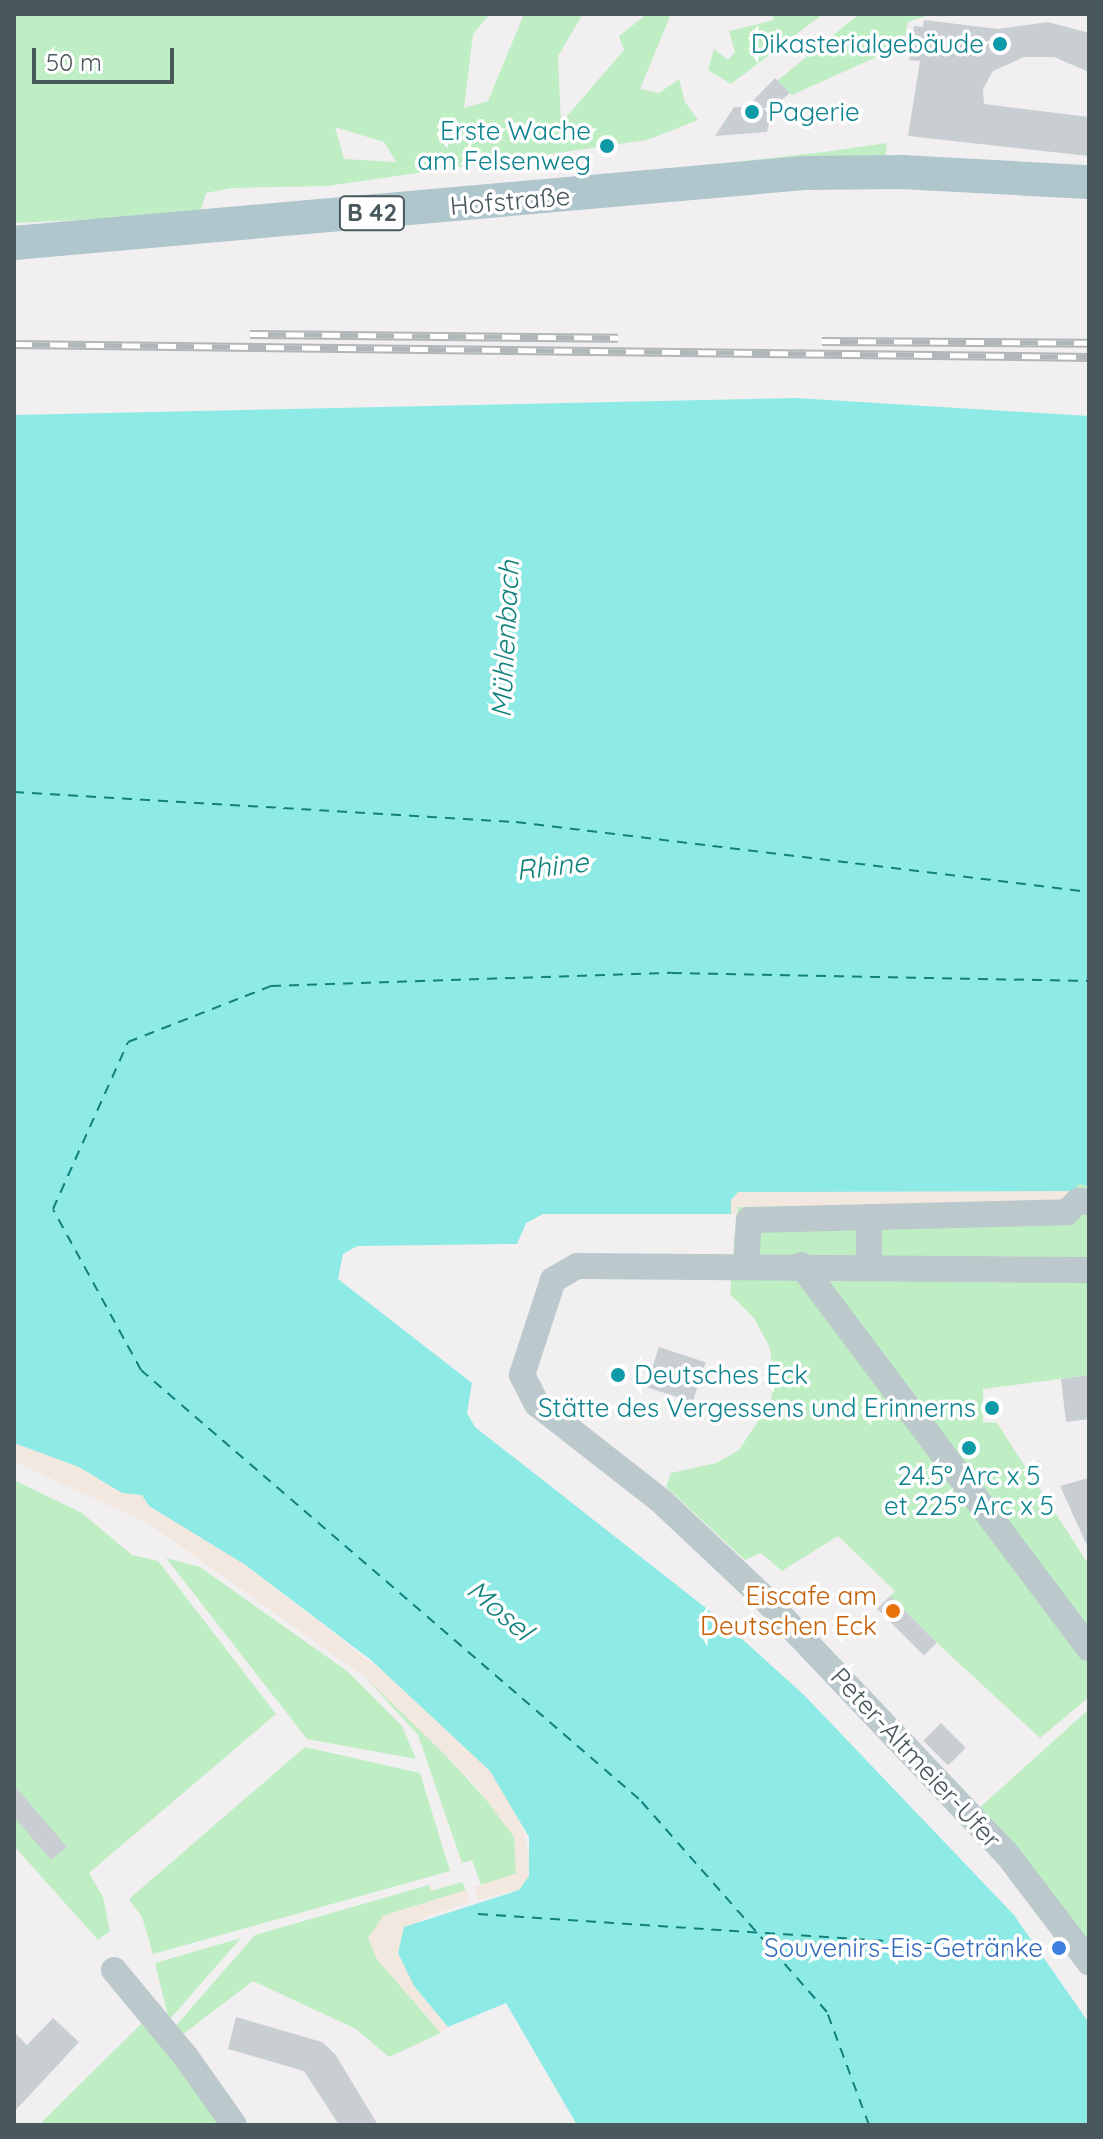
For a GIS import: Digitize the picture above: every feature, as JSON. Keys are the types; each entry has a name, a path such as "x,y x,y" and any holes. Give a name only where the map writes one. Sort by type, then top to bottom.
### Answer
{"main road":[{"name":"Hofstraße","path":"21,242 77,234 530,200 804,173 902,172 1089,182"},
{"name":"Hofstraße","path":"21,242 138,253 855,191 967,191 1089,203"}],"street":[{"path":"1089,1202 1078,1201 1067,1212 763,1220 754,1265 1089,1270"},
{"path":"869,1219 869,1267"},
{"name":"Peter-Altmeier-Ufer","path":"754,1265 580,1258 553,1280 523,1366 524,1387 533,1415 660,1500 761,1595 968,1810 1089,1962"},
{"path":"801,1265 902,1395 1089,1648"},
{"path":"114,1970 186,2057 234,2125"}],"green space":[{"path":"14,14 490,14 473,34 464,108 488,101 524,14 583,14 558,56 561,123 624,50 619,36 647,14 671,14 640,89 659,93 679,79 685,102 698,120 647,140 327,186 232,188 206,193 200,212 183,215 14,223","holes":["335,127 384,142 396,162 344,159"]},
{"path":"772,14 823,14 731,84 708,70 714,49 728,60 735,52 729,31 774,20"},
{"path":"859,14 932,14 908,22 903,45 792,95 777,81"},
{"path":"887,143 885,161 680,168 824,152"},
{"path":"1079,1184 1089,1186 1089,1375 983,1389 983,1422 997,1423 1089,1565 1089,1697 1040,1738 890,1596 895,1591 838,1536 782,1571 761,1553 745,1560 666,1487 671,1473 716,1463 739,1450 770,1403 774,1384 770,1348 754,1318 730,1294 737,1207"},
{"path":"14,1480 82,1513 132,1555 158,1561 276,1714 89,1873 103,1897 110,1931 98,1940 14,1846"},
{"path":"166,1558 200,1567 347,1671 402,1726 416,1759 307,1739"},
{"path":"365,1677 420,1727 500,1815 515,1838 516,1874 481,1885 472,1860 462,1863 418,1735"},
{"path":"1089,1709 1088,1891 1089,1955 976,1811"},
{"path":"305,1747 420,1773 450,1871 153,1954 142,1917 129,1899"},
{"path":"462,1882 466,1890 383,1916 377,1959 441,2033 389,2057 356,2029 253,1981 178,2038 172,2030 255,1935 429,1885 431,1891"},
{"path":"241,1938 169,2020 155,1963"},
{"path":"144,2021 221,2125 39,2125"}],"sand":[{"path":"1072,1191 1061,1202 738,1207 737,1214 731,1214 731,1200 738,1192"},
{"path":"14,1443 79,1467 122,1493 142,1495 149,1506 244,1564 403,1687 490,1771 518,1812 530,1858 529,1876 520,1889 478,1900 474,1887 516,1874 514,1837 472,1781 365,1677 149,1524 14,1461"},
{"path":"466,1890 470,1902 420,1919 429,2004 448,2027 441,2033 377,1959 368,1938 383,1916"}],"water":[{"path":"796,398 1089,416 1089,1186 1079,1184 1072,1191 738,1192 731,1200 731,1214 543,1214 526,1223 517,1244 357,1246 343,1254 338,1279 472,1383 467,1413 475,1427 720,1619 805,1696 1014,1915 1089,2023 1089,2125 577,2125 506,2003 448,2027 414,1986 398,1953 404,1927 519,1890 529,1876 529,1837 490,1771 371,1660 244,1564 149,1506 142,1495 122,1493 79,1467 14,1443 14,415"}],"building":[{"path":"924,20 998,29 1048,22 1089,33 1089,72 1054,57 1024,57 993,71 983,89 984,104 1089,117 1089,156 908,136 920,61 909,60 914,26 923,27"},
{"name":"Pagerie","path":"775,78 790,93 773,107 767,132 715,136 734,107 747,107"},
{"path":"659,1347 706,1362 693,1402 646,1387"},
{"path":"1089,1375 1089,1419 1066,1422 1061,1379"},
{"path":"1089,1478 1089,1550 1060,1486"},
{"path":"890,1596 937,1643 924,1655 877,1609"},
{"path":"941,1723 966,1748 948,1765 923,1741"},
{"path":"14,1785 67,1847 51,1860 14,1817"},
{"path":"236,2017 322,2042 335,2054 378,2125 339,2125 304,2071 228,2049"},
{"path":"53,2018 79,2042 14,2112 14,2032 27,2045"}],"ferry route":[{"path":"14,792 516,822 1089,892"},
{"path":"869,2125 827,2012 639,1799 141,1370 53,1209 128,1042 271,986 672,973 1089,981"},
{"path":"478,1914 1035,1951"}],"railway":[{"path":"250,334 618,338"},
{"path":"822,341 1089,343"},
{"path":"14,344 1089,357"}],"place":[{"name":"Dikasterialgebäude","path":"1000,44"},
{"name":"Pagerie","path":"752,112"},
{"name":"Erste Wache am Felsenweg","path":"607,146"},
{"name":"Deutsches Eck","path":"618,1375"},
{"name":"Stätte des Vergessens und Erinnerns","path":"992,1408"},
{"name":"24.5° Arc x 5 et 225° Arc x 5","path":"969,1448"},
{"name":"Eiscafe am Deutschen Eck","path":"893,1611"},
{"name":"Souvenirs-Eis-Getränke","path":"1059,1948"}],"water label":[{"name":"Mühlenbach","path":"505,639"},
{"name":"Rhine","path":"552,866"},
{"name":"Mosel","path":"500,1610"}]}
